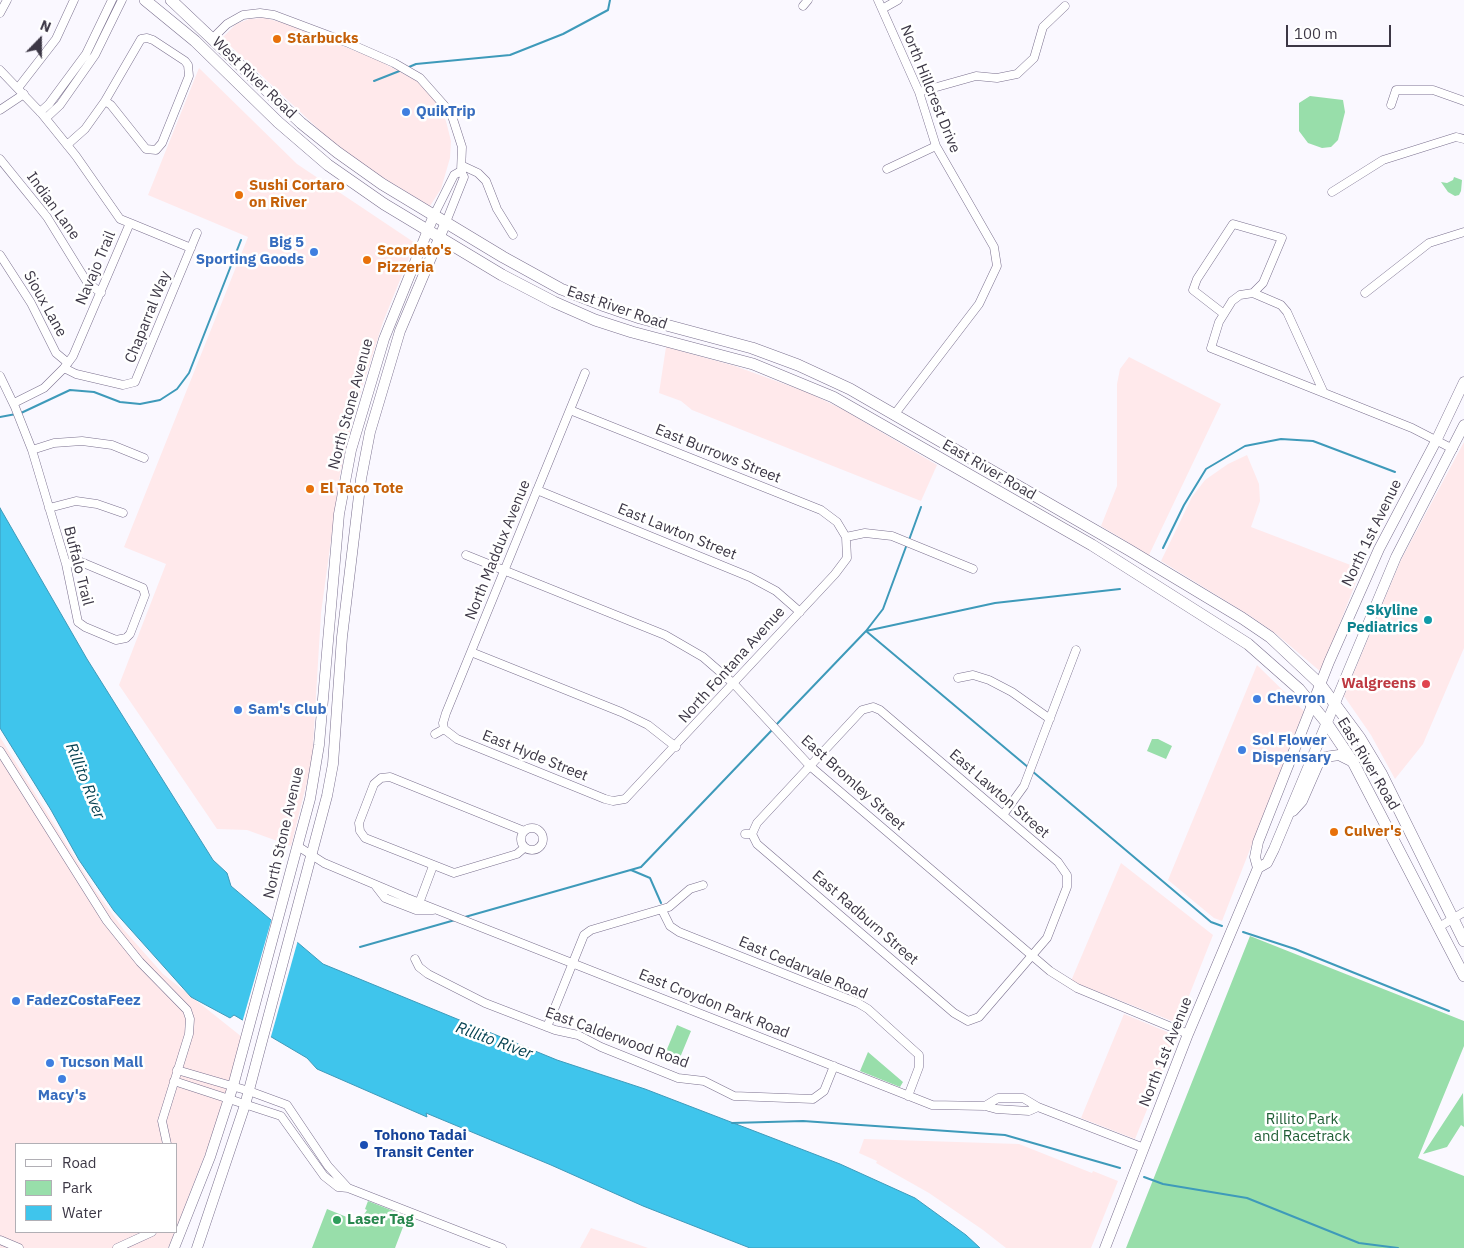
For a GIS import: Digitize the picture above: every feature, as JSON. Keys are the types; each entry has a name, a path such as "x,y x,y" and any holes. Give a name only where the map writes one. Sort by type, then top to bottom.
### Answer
{"main road":[{"name":"West River Road","path":"145,0 195,41 295,138 344,177"},
{"name":"West River Road","path":"171,0 301,123 348,160"},
{"name":"East River Road","path":"348,160 524,269 586,299 640,318 752,348 819,374 850,389 1129,550 1270,637 1320,684 1360,738 1381,773 1464,941"},
{"name":"East River Road","path":"344,177 428,230 527,288 595,320 632,332 728,357 795,380 858,411 1092,546 1184,602 1262,655 1289,679 1312,705 1353,762 1464,976"},
{"name":"North Stone Avenue","path":"174,1248 207,1165 234,1086 299,847 318,753 339,514 351,450 384,339 434,215"},
{"name":"North Stone Avenue","path":"197,1248 249,1091 292,920 312,857 333,764 342,637 361,479 370,432 400,331 446,222"},
{"path":"728,357 735,352 792,369 819,374"},
{"path":"795,380 820,383 884,417 894,415"},
{"name":"North 1st Avenue","path":"1258,868 1255,857 1258,842 1320,684 1379,548 1436,441 1464,382"},
{"name":"North 1st Avenue","path":"1105,1248 1188,1034 1258,868 1267,863 1288,817 1334,702 1396,557 1464,426"},
{"path":"1288,817 1302,801 1320,762 1325,757 1339,755 1353,762"}],"street":[{"path":"0,13 7,0"},
{"path":"18,88 56,39 74,0"},
{"path":"40,112 49,104 86,54 112,0"},
{"path":"46,118 60,105 95,55 122,0"},
{"name":"North Hillcrest Drive","path":"878,0 919,92 936,146 994,247 997,266 979,304 894,415"},
{"path":"882,9 898,0"},
{"path":"919,92 976,76 997,78 1016,74 1034,58 1043,27 1065,6"},
{"path":"213,38 226,24 243,15 260,13 274,15 346,42 394,63 420,78 452,113 462,147 464,177 446,222"},
{"path":"67,145 85,129 105,101 141,39 147,38 185,61 190,71 190,76 162,143 156,150 146,149 111,105 105,101"},
{"name":"Navajo Trail","path":"0,70 46,118 120,219 130,223 66,366 44,388 15,405"},
{"path":"1391,105 1396,90 1433,90 1464,101"},
{"path":"0,110 24,94"},
{"path":"1332,192 1383,160 1456,137 1464,138"},
{"path":"887,170 936,146"},
{"name":"Indian Lane","path":"0,159 47,217 87,282 100,293"},
{"path":"434,215 454,175 462,169 478,172 486,181 497,209 513,235"},
{"path":"130,223 191,248 197,233"},
{"path":"1224,314 1193,290 1197,279 1233,224 1282,238 1263,283 1253,293"},
{"path":"1365,293 1429,243 1464,232"},
{"name":"Chaparral Way","path":"66,366 76,374 123,385 135,382 191,248"},
{"name":"Sioux Lane","path":"0,255 31,303 56,353 66,366"},
{"path":"1323,391 1288,312 1281,305 1253,293 1240,295 1232,301 1219,322 1211,348 1323,391 1453,449"},
{"name":"North Maddux Avenue","path":"444,729 444,718 585,373"},
{"name":"Buffalo Trail","path":"0,376 15,405 32,450 66,564 78,622 116,640 126,638 130,634 145,596 144,590 139,585 81,562 66,564"},
{"name":"East Burrows Street","path":"570,410 822,510 837,522 846,537"},
{"path":"32,450 54,443 90,442 112,445 144,458"},
{"name":"East Lawton Street","path":"537,490 750,577 776,591 800,612"},
{"path":"49,508 76,501 97,504 123,513"},
{"path":"846,537 864,533 892,536 973,569"},
{"name":"North Fontana Avenue","path":"619,801 631,796 835,574 847,558 846,537"},
{"name":"East Bromley Street","path":"466,555 665,635 703,657 734,684 810,766 1032,956 1077,988 1188,1034"},
{"path":"1003,815 1024,786 1076,650"},
{"path":"471,652 648,725 676,747"},
{"path":"958,678 973,675 989,680 1012,692 1050,719"},
{"name":"East Lawton Street","path":"810,766 862,710 873,706 1058,862 1067,875"},
{"path":"435,734 444,729"},
{"name":"East Hyde Street","path":"444,729 457,739 605,799 619,801"},
{"path":"0,752 107,921 140,962 187,1010 190,1027 162,1121 167,1143"},
{"name":"East Radburn Street","path":"810,766 756,822 749,834 757,844 954,1013 971,1021"},
{"path":"524,831 390,777 381,778 374,784 359,822 360,831 365,838 454,873 517,854 524,848"},
{"path":"528,828 536,828 543,837 542,844 536,849 529,850 524,848 520,840 524,831 528,828"},
{"name":"East Croydon Park Road","path":"299,847 312,857 374,884 386,898 418,907 439,910 932,1105 985,1106 996,1109 1029,1111 1038,1106"},
{"path":"418,907 434,866"},
{"path":"971,1030 971,1021 979,1017 1032,956 1052,929 1065,895 1067,875 1076,873"},
{"path":"547,1027 584,935 591,930 662,910 669,907 690,889 703,885"},
{"name":"East Cedarvale Road","path":"662,910 670,926 679,932 858,1003 868,1009 919,1055 919,1067 908,1096"},
{"path":"1439,927 1464,912"},
{"name":"East Calderwood Road","path":"415,959 418,967 440,981 485,1002 547,1027 578,1035 601,1047 678,1078 704,1081 725,1093 742,1097 813,1099 824,1091 834,1066"},
{"path":"178,1070 234,1086 287,1105 328,1166 348,1188"},
{"path":"174,1082 281,1116 324,1176 338,1187 348,1188 502,1248"},
{"name":"East Croydon Park Road","path":"985,1106 998,1098 1023,1098 1038,1106 1144,1148"},
{"path":"117,1248 150,1233"},
{"path":"0,1240 19,1248"}],"shaded area":[{"path":"265,18 287,24 378,60 422,84 436,101 446,121 451,141 450,158 441,189 430,206 374,172 330,140 222,38 236,24 249,19"},
{"path":"199,68 297,164 415,243 383,322 355,410 340,474 321,613 312,762 291,846 247,830 217,829 119,685 166,564 124,547 248,237 148,195"},
{"path":"666,347 735,366 809,393 844,410 937,465 921,501 692,410 681,401 659,393"},
{"path":"1129,357 1221,404 1149,555 1101,526 1117,486 1117,384 1120,369"},
{"path":"1464,442 1464,648 1423,744 1395,779 1371,735 1344,696 1401,560"},
{"path":"1247,455 1259,484 1260,501 1251,527 1361,569 1321,672 1275,633 1161,561 1192,497 1205,480 1228,464"},
{"path":"1257,665 1304,711 1222,921 1214,918 1168,880"},
{"path":"0,737 95,890 124,930 163,974 242,1037 216,1126 178,1224 178,1143 15,1143 15,1233 175,1233 168,1248 0,1248"},
{"path":"1121,863 1213,935 1179,1021 1172,1021 1071,981"},
{"path":"1124,1014 1177,1036 1135,1139 1081,1118"},
{"path":"864,1139 1019,1144 1092,1173 1093,1171 1118,1181 1091,1248 1006,1248 929,1193 876,1163 877,1161 859,1153"},
{"path":"591,1228 648,1248 580,1248"}],"green space":[{"path":"1310,96 1343,100 1345,112 1338,140 1331,147 1322,148 1308,143 1299,131 1299,103"},
{"path":"1454,177 1462,180 1461,191 1459,195 1455,196 1448,192 1441,182 1447,183 1453,180"},
{"path":"1152,739 1158,739 1172,746 1166,759 1147,751"},
{"name":"Rillito Park and Racetrack","path":"1250,936 1464,1021 1464,1046 1418,1158 1464,1176 1464,1248 1126,1248"},
{"path":"677,1025 691,1031 679,1060 665,1054"},
{"path":"868,1052 903,1082 900,1087 860,1071"},
{"path":"1463,1093 1464,1127 1461,1125 1447,1147 1423,1154"},
{"path":"368,1201 401,1214 396,1225 403,1227 395,1248 312,1248 327,1209 359,1222 367,1210 365,1209"}],"water":[{"name":"Rillito River","path":"0,508 87,659 213,860 227,873 231,886 323,964 557,1060 645,1089 840,1164 915,1198 966,1235 980,1248 750,1248 643,1206 426,1113 427,1117 317,1069 307,1058 234,1015 230,1018 191,997 114,911 79,860 51,810 0,728"}],"pier":[{"path":"272,918 298,940 270,1040 242,1023"}],"waterway":[{"path":"409,67 416,64 510,55 563,34 608,10 610,0"},
{"path":"374,81 402,70"},
{"path":"21,413 70,390 94,392 120,402 140,404 160,400 177,389 189,373 241,240"},
{"path":"0,417 16,414"},
{"path":"1163,548 1184,505 1206,469 1245,446 1281,439 1313,441 1395,472"},
{"path":"909,540 921,507"},
{"path":"907,544 883,609 866,631 1029,768"},
{"path":"775,726 866,631 995,603 1120,589"},
{"path":"465,917 641,867 772,730"},
{"path":"1032,771 1211,922 1222,926"},
{"path":"631,870 650,878 661,903"},
{"path":"360,947 455,920"},
{"path":"1243,932 1295,949 1449,1011"},
{"path":"732,1123 803,1121 1005,1135 1120,1168"},
{"path":"1144,1177 1163,1184 1247,1198 1359,1243 1398,1248"}],"place":[{"name":"Starbucks","path":"277,39"},
{"name":"QuikTrip","path":"406,112"},
{"name":"Sushi Cortaro on River","path":"239,195"},
{"name":"Big 5 Sporting Goods","path":"314,252"},
{"name":"Scordato's Pizzeria","path":"367,260"},
{"name":"El Taco Tote","path":"310,489"},
{"name":"Skyline Pediatrics","path":"1428,620"},
{"name":"Walgreens","path":"1426,684"},
{"name":"Chevron","path":"1257,699"},
{"name":"Sam's Club","path":"238,710"},
{"name":"Sol Flower Dispensary","path":"1242,750"},
{"name":"Culver's","path":"1334,832"},
{"name":"FadezCostaFeez","path":"16,1001"},
{"name":"Tucson Mall","path":"50,1063"},
{"name":"Macy's","path":"62,1079"},
{"name":"Tohono Tadai Transit Center","path":"364,1145"},
{"name":"Laser Tag","path":"337,1220"}]}
